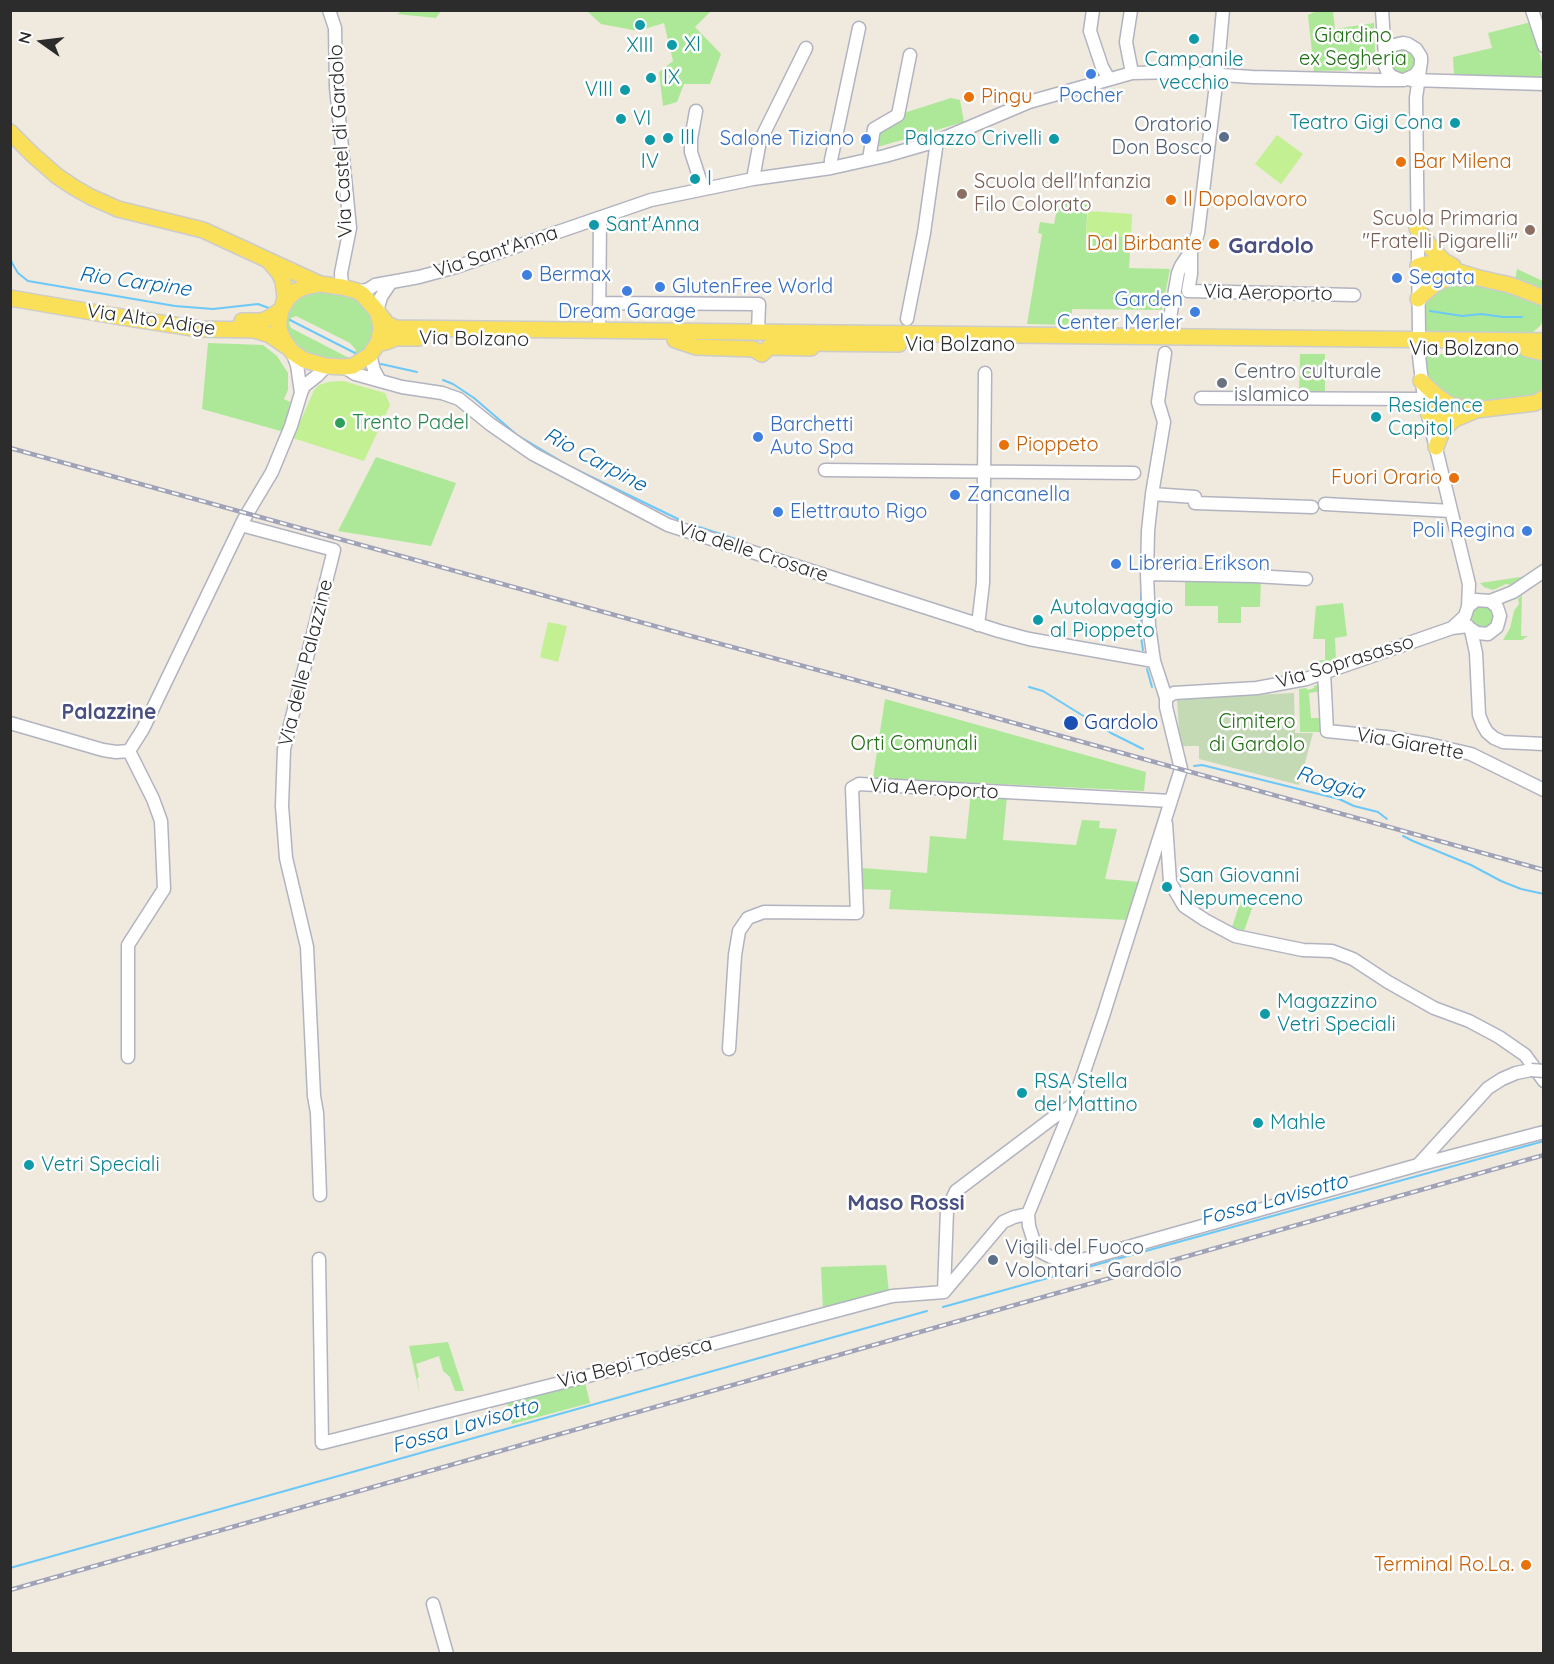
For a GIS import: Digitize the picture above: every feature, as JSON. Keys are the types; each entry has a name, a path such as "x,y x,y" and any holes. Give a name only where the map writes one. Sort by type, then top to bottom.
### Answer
{"main road":[{"path":"10,132 57,176 91,197 118,209 203,230 267,259 363,295 377,311 380,321 381,330 374,349 353,366 344,367 326,366 304,360 290,350 279,329 285,297 283,281 267,259"},
{"path":"1417,228 1455,274"},
{"path":"1418,266 1433,264 1455,274 1510,285 1543,298"},
{"path":"1418,299 1436,283 1455,274"},
{"path":"282,308 288,298 304,287 337,284"},
{"name":"Via Alto Adige","path":"10,288 221,322 262,321 282,308"},
{"name":"Via Alto Adige","path":"10,298 200,329 254,330 270,335 290,350"},
{"name":"Via Bolzano","path":"377,311 387,324 396,328 1533,344"},
{"path":"446,318 450,321 495,322 510,329"},
{"path":"1544,331 1533,344 1544,351"},
{"name":"Via Bolzano","path":"374,349 396,338 675,340 696,347 753,349 762,354 769,347 826,348 835,344 1533,344"},
{"path":"1422,381 1452,412"},
{"path":"1426,406 1433,408 1439,405 1452,412 1535,403 1544,398"},
{"path":"1436,447 1452,412"}],"street":[{"name":"Via Castel di Gardolo","path":"329,10 335,28 336,87 350,228 337,284"},
{"path":"1094,10 1090,31 1108,79"},
{"path":"1131,10 1126,42 1132,74"},
{"name":"Via Aeroporto","path":"1168,329 1180,266 1191,251 1198,233 1223,10"},
{"path":"1532,10 1544,46"},
{"path":"1382,16 1386,31 1391,37 1416,49 1421,57 1414,74 1419,331"},
{"path":"1382,16 1384,60 1391,76 1427,71 1447,81"},
{"path":"831,168 860,28"},
{"path":"1352,79 1370,74 1384,60 1390,48 1403,43"},
{"path":"753,179 760,141 806,48"},
{"path":"869,159 874,129 898,115 910,55"},
{"name":"Via Sant'Anna","path":"337,284 367,290 375,285 456,267 651,200 753,179 831,168 869,159 937,141 1029,102 1132,74 1174,72 1217,76 1352,79 1414,74 1447,81 1544,84"},
{"path":"696,111 691,152 703,189"},
{"path":"907,319 924,232 937,141"},
{"path":"599,330 600,218"},
{"name":"Via Aeroporto","path":"1191,251 1188,291 1354,295"},
{"path":"377,311 381,297 390,282"},
{"path":"599,303 759,304 758,332"},
{"path":"374,349 374,370 380,381"},
{"path":"290,350 297,365 300,393"},
{"path":"1166,353 1158,402 1164,423 1152,494 1147,574 1149,626 1154,661 1166,698 1166,707 1181,769 1073,1104 1028,1214 1031,1236 1041,1252 1057,1260 1072,1262 1126,1249 1418,1165 1544,1132"},
{"path":"1419,356 1426,406 1469,584 1468,620 1476,653 1479,715 1487,732 1494,738 1503,742 1544,744"},
{"path":"129,751 143,729 241,525 272,472 291,426 300,393 304,386 326,366"},
{"name":"Via delle Crosare","path":"344,367 355,375 402,387 442,393 459,399 533,454 668,525 978,625 1029,639 1154,661"},
{"path":"978,625 983,583 985,372"},
{"path":"1201,398 1426,406"},
{"path":"825,470 1134,473"},
{"path":"1152,494 1195,497 1195,503 1451,511"},
{"name":"Via delle Palazzine","path":"241,525 334,550 284,749 282,806 286,858 307,947 320,1195"},
{"path":"1476,653 1488,634 1497,627 1500,616 1513,592 1544,571"},
{"path":"1147,574 1306,579"},
{"path":"1469,584 1485,600 1497,607 1500,616"},
{"name":"Via Soprasasso","path":"1166,698 1174,693 1264,687 1306,679 1452,628 1468,620 1476,600 1485,600 1513,592"},
{"name":"Via Soprasasso","path":"1468,620 1482,634 1488,634"},
{"name":"Via Giarette","path":"1324,672 1327,731 1418,742 1471,754 1544,790"},
{"path":"10,723 103,750 129,751"},
{"path":"128,1057 128,945 164,889 161,821 153,799 129,751"},
{"name":"Via Aeroporto","path":"729,1049 735,955 739,931 748,918 764,912 857,913 852,788 859,784 1171,801"},
{"path":"1165,820 1168,830 1170,882 1184,906 1235,936 1303,950 1332,951 1353,959 1434,1008 1499,1036 1525,1054 1544,1081"},
{"path":"1418,1165 1488,1088 1516,1073 1537,1071"},
{"path":"945,1292 947,1210 956,1191 1073,1104"},
{"path":"945,1292 1004,1222 1028,1214"},
{"name":"Via Bepi Todesca","path":"319,1259 322,1443 667,1356 892,1296 945,1292"},
{"path":"433,1604 447,1653"}],"green space":[{"name":"Giardino ex Segheria","path":"1319,10 1333,11 1335,29 1374,23 1374,59 1365,70 1314,71 1308,15"},
{"path":"402,11 441,11 436,18 397,14"},
{"path":"587,11 711,11 695,27 721,54 710,84 684,84 677,102 663,106 659,72 673,61 664,23 638,31 601,24"},
{"path":"1531,22 1543,66 1543,79 1454,77 1453,57 1492,48 1488,33"},
{"path":"1406,48 1416,57 1413,70 1402,75 1391,69 1390,55 1393,51"},
{"path":"951,98 960,100 964,122 874,148 877,130 907,112"},
{"path":"1277,135 1303,154 1281,184 1255,164"},
{"path":"1059,199 1088,200 1086,234 1131,237 1129,268 1170,269 1162,310 1072,309 1071,325 1027,324 1042,234 1038,233 1040,222 1054,224"},
{"path":"1088,211 1132,214 1131,237 1086,234"},
{"path":"1517,269 1543,281 1543,292 1515,281"},
{"path":"1466,282 1529,298 1541,306 1543,320 1541,325 1532,333 1525,334 1423,334 1422,300 1437,286"},
{"path":"314,292 323,292 341,295 362,304 371,315 374,330 373,338 364,352 350,360 331,359 312,355 296,347 288,333 287,317 299,298","holes":["296,316 350,343 356,350 354,356 349,358 291,328 289,323 291,318"]},
{"path":"208,343 263,345 277,356 288,373 288,390 284,399 290,402 284,432 202,409"},
{"path":"1300,354 1325,354 1325,395 1299,394"},
{"path":"1423,354 1531,354 1543,359 1543,392 1536,397 1451,404 1426,380"},
{"name":"Trento Padel","path":"343,381 385,393 390,405 364,461 293,438 314,390 319,385 328,382"},
{"path":"376,457 456,483 431,546 338,531"},
{"path":"1527,576 1511,585 1506,584 1493,590 1480,583"},
{"path":"1185,578 1261,579 1260,607 1241,607 1241,623 1218,623 1218,606 1185,606"},
{"path":"1522,595 1521,636 1528,636 1522,640 1503,640 1519,604 1518,599"},
{"path":"1343,603 1347,636 1335,638 1336,661 1311,669 1311,661 1325,660 1325,639 1313,639 1316,606"},
{"path":"1483,606 1491,609 1494,617 1491,625 1483,628 1475,625 1472,617 1475,609"},
{"path":"548,622 567,626 558,662 540,657"},
{"path":"1322,684 1322,691 1309,693 1311,718 1324,718 1325,732 1300,732 1299,689 1308,690"},
{"name":"Cimitero di Gardolo","path":"1294,693 1295,733 1313,733 1299,785 1199,759 1199,746 1180,746 1177,699"},
{"name":"Orti Comunali","path":"885,699 1146,772 1144,791 873,778"},
{"path":"971,793 1007,796 1003,840 1076,845 1082,820 1100,821 1099,828 1117,829 1105,879 1139,882 1127,920 889,909 891,890 861,889 862,868 927,873 930,836 966,839"},
{"path":"1243,894 1256,897 1244,931 1232,927"},
{"path":"886,1265 889,1292 823,1310 821,1267"},
{"path":"448,1342 464,1391 455,1391 450,1377 443,1371 439,1356 416,1364 420,1395 409,1346"},
{"path":"584,1378 590,1403 512,1424 506,1399"}],"waterway":[{"name":"Roggia","path":"1212,65 1213,52"},
{"name":"Rio Carpine","path":"10,256 18,273 28,281 175,306 213,309 258,304 269,308"},
{"path":"1430,311 1462,316 1481,314 1522,317"},
{"name":"Rio Carpine","path":"290,320 355,353"},
{"name":"Rio Carpine","path":"381,364 417,372"},
{"name":"Rio Carpine","path":"443,380 474,398 517,435 564,463"},
{"name":"Rio Carpine","path":"571,467 678,519"},
{"name":"Rio Carpine","path":"693,525 745,542"},
{"name":"Roggia","path":"1141,592 1143,650"},
{"name":"Roggia","path":"1147,669 1152,687"},
{"path":"1029,687 1043,691 1111,733 1143,749"},
{"name":"Roggia","path":"1194,766 1202,765 1339,799 1354,806 1378,812 1387,819"},
{"name":"Roggia","path":"1403,836 1471,865 1501,881 1521,889 1544,894"},
{"name":"Fossa Lavisotto","path":"943,1307 1544,1141"},
{"name":"Fossa Lavisotto","path":"10,1568 927,1311"}],"railway":[{"path":"10,448 1544,870"},
{"path":"10,1590 1544,1155"}],"place":[{"name":"XIII","path":"640,25"},
{"name":"Campanile vecchio","path":"1194,39"},
{"name":"XI","path":"672,45"},
{"name":"Pocher","path":"1091,74"},
{"name":"IX","path":"651,78"},
{"name":"VIII","path":"625,90"},
{"name":"Pingu","path":"969,97"},
{"name":"VI","path":"621,119"},
{"name":"Teatro Gigi Cona","path":"1455,123"},
{"name":"Oratorio Don Bosco","path":"1224,137"},
{"name":"III","path":"668,138"},
{"name":"Salone Tiziano","path":"866,139"},
{"name":"Palazzo Crivelli","path":"1054,139"},
{"name":"IV","path":"650,140"},
{"name":"Bar Milena","path":"1401,162"},
{"name":"I","path":"695,179"},
{"name":"Scuola dell'Infanzia Filo Colorato","path":"962,194"},
{"name":"Il Dopolavoro","path":"1171,200"},
{"name":"Sant'Anna","path":"594,225"},
{"name":"Scuola Primaria \"Fratelli Pigarelli\"","path":"1530,230"},
{"name":"Dal Birbante","path":"1214,244"},
{"name":"Bermax","path":"527,275"},
{"name":"Segata","path":"1397,278"},
{"name":"GlutenFree World","path":"660,287"},
{"name":"Dream Garage","path":"627,291"},
{"name":"Garden Center Merler","path":"1195,312"},
{"name":"Centro culturale islamico","path":"1222,383"},
{"name":"Residence Capitol","path":"1376,417"},
{"name":"Trento Padel","path":"340,423"},
{"name":"Barchetti Auto Spa","path":"758,437"},
{"name":"Pioppeto","path":"1004,445"},
{"name":"Fuori Orario","path":"1454,478"},
{"name":"Zancanella","path":"955,495"},
{"name":"Elettrauto Rigo","path":"778,512"},
{"name":"Poli Regina","path":"1527,531"},
{"name":"Libreria Erikson","path":"1116,564"},
{"name":"Autolavaggio al Pioppeto","path":"1038,620"},
{"name":"Gardolo","path":"1071,723"},
{"name":"San Giovanni Nepumeceno","path":"1167,887"},
{"name":"Magazzino Vetri Speciali","path":"1265,1014"},
{"name":"RSA Stella del Mattino","path":"1022,1093"},
{"name":"Mahle","path":"1258,1123"},
{"name":"Vetri Speciali","path":"29,1165"},
{"name":"Vigili del Fuoco Volontari - Gardolo","path":"993,1260"},
{"name":"Terminal Ro.La.","path":"1526,1565"}],"district":[{"name":"Gardolo","path":"1271,246"},
{"name":"Palazzine","path":"109,713"},
{"name":"Maso Rossi","path":"906,1203"}]}
